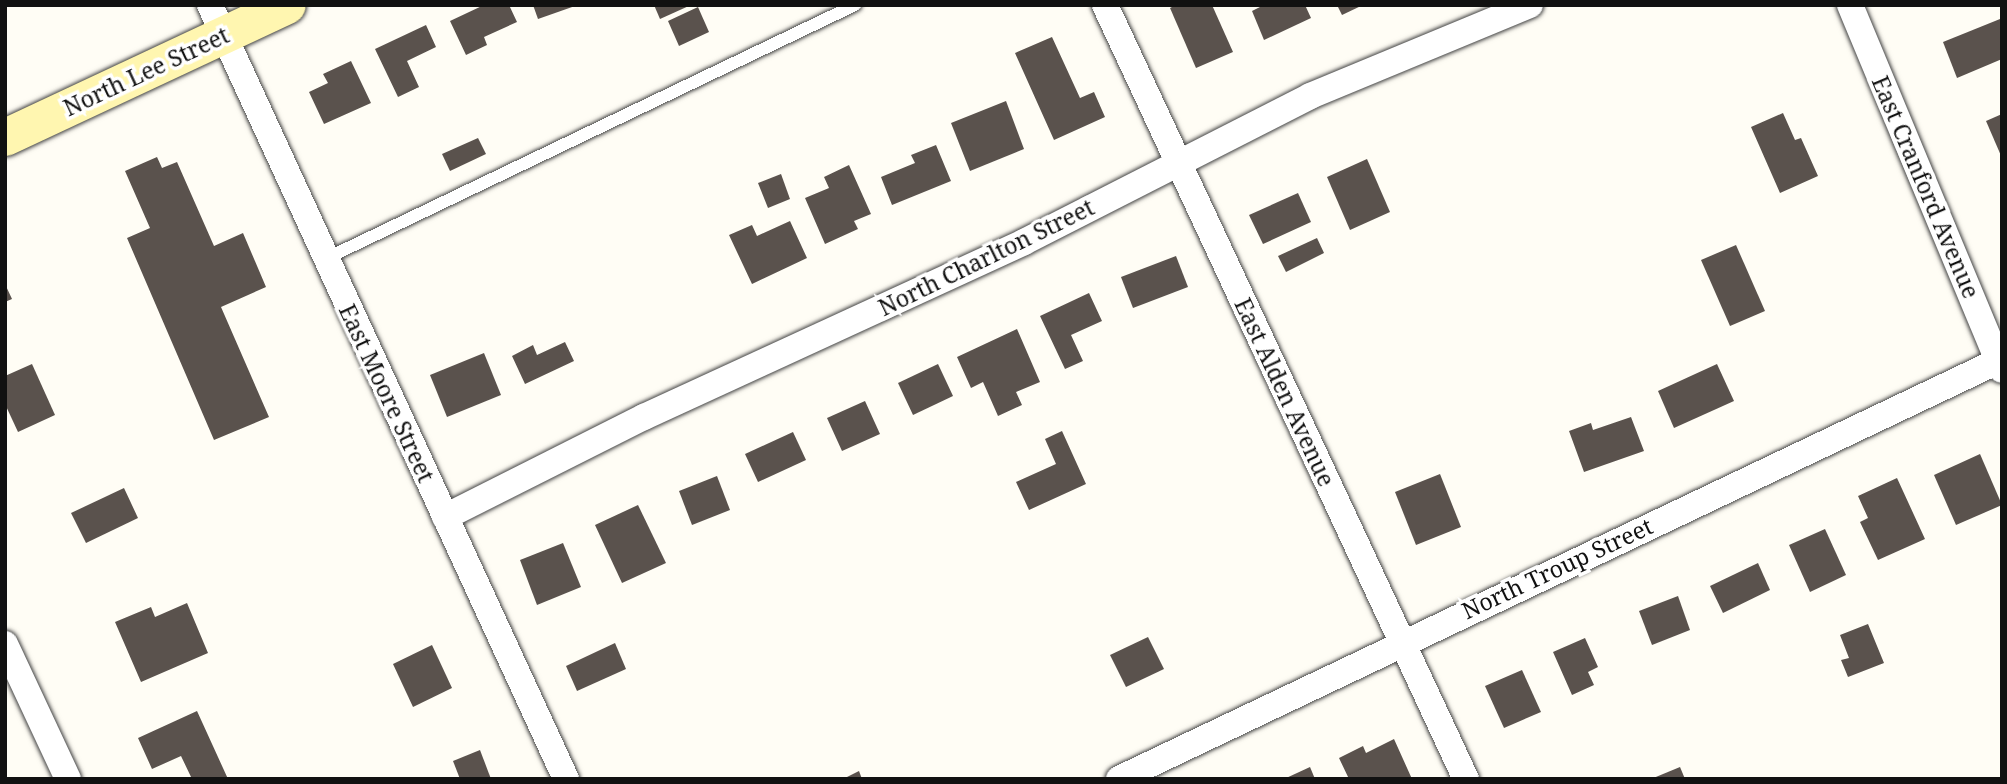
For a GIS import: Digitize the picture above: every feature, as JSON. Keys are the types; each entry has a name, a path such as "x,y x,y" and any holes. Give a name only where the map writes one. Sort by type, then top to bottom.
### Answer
{"street":[{"name":"North Lee Street","path":"5,137 217,20 287,5"},
{"name":"East Alden Avenue","path":"1105,5 1466,779"},
{"name":"North Charlton Street","path":"445,517 644,417 1024,242 1310,96 1531,5"},
{"name":"East Cranford Avenue","path":"1850,5 2000,365"},
{"name":"East Moore Street","path":"217,20 324,259 566,779"},
{"name":"North Troup Street","path":"1119,779 1403,642 2000,365"},
{"path":"5,644 68,779"}],"lane":[{"path":"324,259 855,5"}],"building":[{"path":"484,5 509,5 517,22 484,37 487,45 466,55 450,21"},
{"path":"533,5 575,5 575,6 538,19"},
{"path":"654,5 691,5 660,19"},
{"path":"1176,5 1212,5 1233,52 1196,68 1170,8"},
{"path":"1264,5 1305,5 1311,18 1264,40 1252,11"},
{"path":"1337,5 1363,5 1342,15"},
{"path":"698,7 709,32 679,46 668,21"},
{"path":"2000,19 2002,59 1957,78 1943,42"},
{"path":"426,25 436,47 407,61 419,87 398,97 375,49"},
{"path":"1052,37 1080,98 1094,92 1105,117 1054,140 1015,53"},
{"path":"351,61 371,103 324,124 309,92 328,83 323,74"},
{"path":"1006,101 1024,149 970,171 951,123"},
{"path":"1783,113 1795,140 1801,138 1818,176 1780,193 1751,127"},
{"path":"2002,114 2002,158 1986,121"},
{"path":"478,138 486,154 450,171 442,154"},
{"path":"936,145 951,181 892,205 881,177 915,163 911,155"},
{"path":"157,157 162,168 177,162 214,246 243,233 266,287 221,307 269,417 214,440 127,238 150,228 125,171"},
{"path":"1367,159 1390,212 1350,230 1327,177"},
{"path":"849,165 871,214 854,221 858,229 825,244 805,198 829,188 824,177"},
{"path":"781,174 790,199 768,208 758,183"},
{"path":"1298,193 1311,222 1263,244 1249,215"},
{"path":"790,221 807,258 752,284 729,235 752,225 757,236"},
{"path":"1317,238 1324,253 1286,272 1278,256"},
{"path":"1736,245 1765,311 1730,326 1701,260"},
{"path":"1176,256 1188,287 1133,308 1121,277"},
{"path":"5,284 12,299 5,302"},
{"path":"1089,293 1102,321 1071,335 1083,361 1065,369 1040,316"},
{"path":"1017,329 1040,382 1016,392 1022,405 998,416 983,382 971,388 957,357"},
{"path":"565,342 574,361 525,384 512,356 533,345 537,355"},
{"path":"484,353 501,395 447,417 430,375"},
{"path":"32,364 55,415 18,432 5,404 5,376"},
{"path":"938,364 953,396 913,415 898,383"},
{"path":"1717,364 1734,401 1674,428 1658,391"},
{"path":"865,401 880,434 842,451 827,418"},
{"path":"1631,417 1644,451 1584,472 1569,431 1591,423 1593,430"},
{"path":"1062,431 1086,484 1029,510 1016,482 1056,464 1045,439"},
{"path":"793,432 806,460 758,482 745,454"},
{"path":"1980,454 2002,505 1956,525 1934,475"},
{"path":"1440,474 1461,527 1416,545 1395,492"},
{"path":"717,476 730,510 692,525 679,491"},
{"path":"1897,478 1925,539 1878,560 1860,522 1868,518 1858,496"},
{"path":"124,488 138,518 86,543 71,513"},
{"path":"638,505 666,563 622,583 595,525"},
{"path":"1825,529 1846,575 1810,592 1789,545"},
{"path":"563,543 581,587 537,605 520,560"},
{"path":"1758,563 1770,590 1723,613 1710,586"},
{"path":"1678,596 1690,630 1652,645 1639,611"},
{"path":"187,603 208,653 141,682 115,622 151,607 155,617"},
{"path":"1868,624 1884,663 1848,677 1841,660 1849,658 1840,635"},
{"path":"1148,637 1164,669 1126,687 1110,655"},
{"path":"1585,638 1598,667 1588,672 1594,685 1572,695 1553,652"},
{"path":"615,643 626,669 577,691 566,666"},
{"path":"432,645 452,688 413,707 393,664"},
{"path":"1522,670 1541,712 1504,728 1485,686"},
{"path":"197,711 228,779 192,779 181,756 152,769 138,738"},
{"path":"1394,739 1412,779 1349,779 1339,758 1363,746 1366,753"},
{"path":"480,750 491,779 460,779 453,761"},
{"path":"1310,767 1315,779 1284,779"},
{"path":"1680,767 1685,779 1651,779"},
{"path":"859,771 862,779 843,779"}]}
